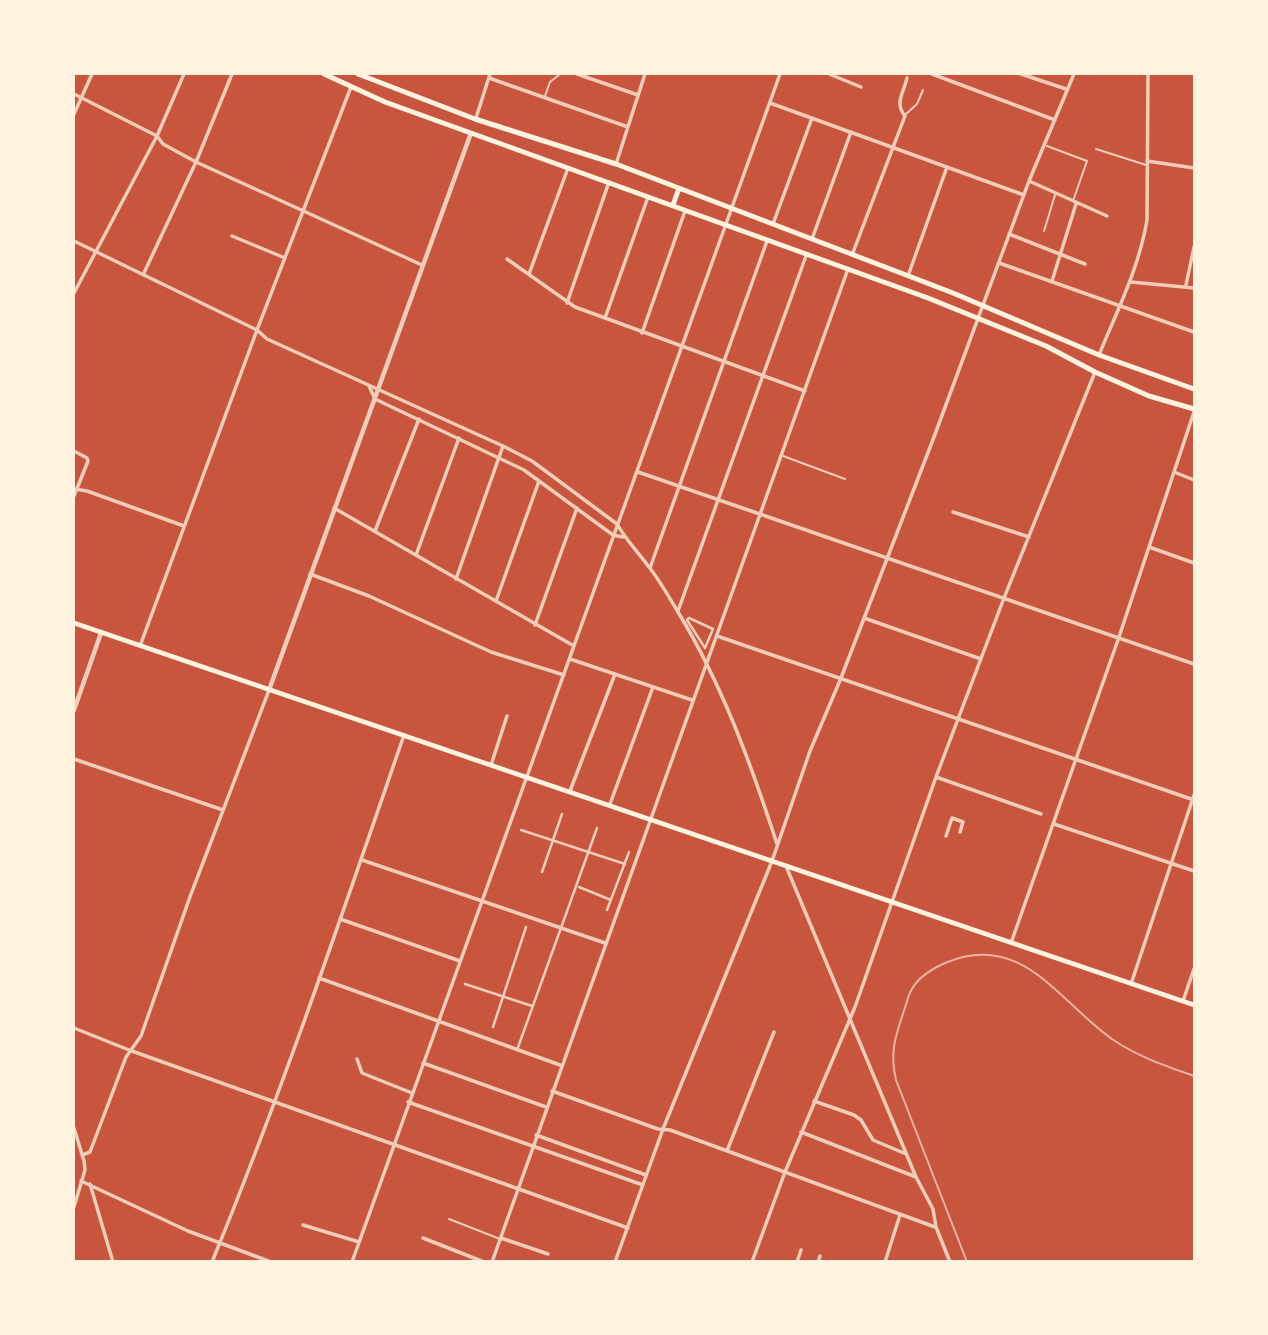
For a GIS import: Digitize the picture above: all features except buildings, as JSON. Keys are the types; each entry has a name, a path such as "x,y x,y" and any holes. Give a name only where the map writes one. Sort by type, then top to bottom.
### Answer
{"main road":[{"path":"324,74 385,102 978,318 1046,346 1149,396 1195,411"},
{"path":"358,74 475,119 616,164 908,276 1099,355 1195,389"},
{"path":"673,205 679,188"},
{"path":"74,623 1195,1005"}],"street":[{"path":"74,114 92,74"},
{"path":"74,293 157,136 184,74"},
{"path":"143,275 196,162 232,74"},
{"path":"577,74 638,95"},
{"path":"616,164 645,74"},
{"path":"352,1262 780,74"},
{"path":"829,74 861,87"},
{"path":"932,74 1055,120"},
{"path":"1021,74 1066,89"},
{"path":"615,1262 663,1129 772,860 810,751 888,558 1029,181 1073,74"},
{"path":"1099,355 1130,282 1147,220 1148,74"},
{"path":"475,119 490,76 628,127"},
{"path":"852,255 905,116 899,102 907,78"},
{"path":"140,646 257,330 351,87"},
{"path":"74,94 157,136 163,144 196,162 423,266"},
{"path":"770,103 1024,195"},
{"path":"773,225 812,118"},
{"path":"812,239 851,132"},
{"path":"82,1155 90,1152 129,1051 141,1036 471,133"},
{"path":"1147,163 1195,168"},
{"path":"908,276 947,167"},
{"path":"529,274 568,168"},
{"path":"1029,181 1107,216"},
{"path":"567,303 609,183"},
{"path":"605,318 648,197"},
{"path":"1052,281 1075,203"},
{"path":"642,332 685,211"},
{"path":"1009,234 1085,264"},
{"path":"232,236 285,258"},
{"path":"74,241 257,330 267,339 532,461 617,524 624,538 650,568 678,611 705,661 749,758 777,846"},
{"path":"650,568 767,241"},
{"path":"1186,285 1195,247"},
{"path":"678,611 806,256"},
{"path":"507,259 567,303 805,391"},
{"path":"999,263 1195,332"},
{"path":"492,1262 560,1065 705,661 762,514 848,269"},
{"path":"1130,282 1186,285 1195,288"},
{"path":"752,1262 785,1172 850,1017 1004,598 1014,581 1095,372"},
{"path":"369,386 375,399 524,470 613,535 624,538"},
{"path":"1011,943 1195,411"},
{"path":"375,531 419,419"},
{"path":"416,555 459,438"},
{"path":"457,579 503,446"},
{"path":"74,451 88,461 74,496"},
{"path":"638,472 1195,664"},
{"path":"1174,472 1195,480"},
{"path":"495,601 539,481"},
{"path":"75,489 185,527"},
{"path":"334,508 574,646"},
{"path":"535,625 577,508"},
{"path":"953,512 1029,537"},
{"path":"1149,547 1195,564"},
{"path":"310,574 369,596 491,652 564,676"},
{"path":"689,618 713,629 705,648 687,620 689,618"},
{"path":"864,618 981,659"},
{"path":"74,710 102,633"},
{"path":"716,635 1194,798 1131,984"},
{"path":"570,659 692,700"},
{"path":"570,791 615,674"},
{"path":"610,804 653,687"},
{"path":"491,765 507,716"},
{"path":"212,1262 274,1102 404,736"},
{"path":"74,759 223,810"},
{"path":"936,777 1041,814"},
{"path":"542,872 562,814"},
{"path":"946,836 952,818 963,822 960,832"},
{"path":"1053,823 1195,871"},
{"path":"517,1050 578,887 597,828"},
{"path":"521,830 625,864"},
{"path":"607,910 629,852"},
{"path":"361,859 605,943"},
{"path":"786,865 916,1177 933,1209 936,1227 950,1262"},
{"path":"578,887 611,900"},
{"path":"340,919 460,961"},
{"path":"493,1027 526,927"},
{"path":"1184,1001 1195,969"},
{"path":"318,978 560,1065"},
{"path":"465,984 533,1007"},
{"path":"74,1028 129,1051 628,1228"},
{"path":"727,1151 774,1032"},
{"path":"357,1059 362,1073 412,1093"},
{"path":"423,1063 546,1107"},
{"path":"552,1091 670,1130 936,1227"},
{"path":"814,1101 853,1115 861,1120 873,1140 907,1155"},
{"path":"408,1102 643,1185"},
{"path":"74,1128 85,1170 74,1207"},
{"path":"802,1132 916,1177"},
{"path":"536,1135 646,1175"},
{"path":"74,1146 80,1147"},
{"path":"81,1181 163,1220 271,1262"},
{"path":"90,1184 113,1262"},
{"path":"885,1262 900,1215"},
{"path":"303,1225 359,1242"},
{"path":"423,1238 484,1262"},
{"path":"501,1238 548,1254"},
{"path":"797,1262 801,1250"}],"lane":[{"path":"545,97 550,82 560,74"},
{"path":"905,116 917,104 923,90"},
{"path":"1044,145 1087,161 1075,203"},
{"path":"1096,149 1147,163"},
{"path":"1044,231 1056,194"},
{"path":"782,456 845,479"},
{"path":"449,1219 501,1238"}],"railway":[{"path":"967,1262 896,1080 894,1068 894,1047 898,1029 910,992 922,976 945,963 972,955 996,956 1018,963 1038,975 1112,1039 1132,1051 1194,1076"}]}
